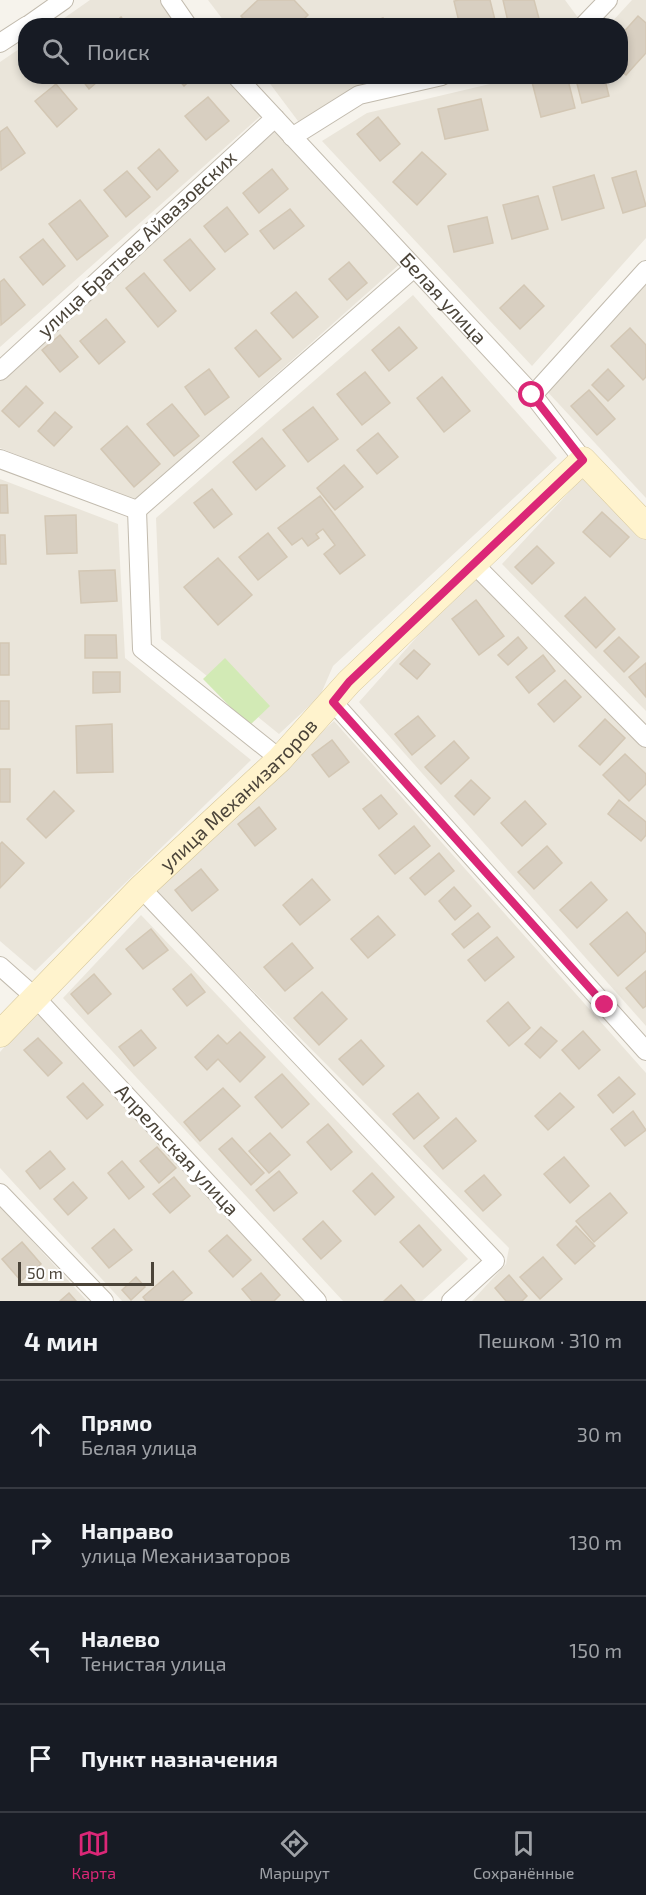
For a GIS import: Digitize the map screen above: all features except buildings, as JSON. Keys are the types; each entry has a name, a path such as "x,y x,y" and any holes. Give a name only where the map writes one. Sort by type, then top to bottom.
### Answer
{"street":[{"path":"38,18 64,0"},
{"path":"170,0 182,18"},
{"path":"591,18 608,0"},
{"path":"0,43 18,31"},
{"name":"Белая улица","path":"243,84 532,395 583,460 646,526"},
{"path":"292,137 359,95 407,84"},
{"name":"улица Братьев Айвазовских","path":"0,371 275,118"},
{"path":"137,510 414,268"},
{"path":"532,395 646,270"},
{"path":"0,459 137,510"},
{"name":"улица Механизаторов","path":"0,1034 141,888 280,759 349,682 583,460"},
{"path":"137,510 142,649 280,759"},
{"path":"474,564 646,738"},
{"path":"333,702 646,1051"},
{"path":"141,888 495,1261 451,1301"},
{"path":"0,966 36,998"},
{"name":"Апрельская улица","path":"36,998 317,1301"},
{"path":"0,1193 104,1301"}],"shaded area":[{"path":"90,0 168,0 183,18 64,18"},
{"path":"208,0 565,0 578,18 222,18"},
{"path":"632,0 646,0 646,238 532,366 322,141 367,113 490,84 628,84 628,18 615,18"},
{"path":"18,50 18,84 239,84 264,113 0,347 0,62"},
{"path":"270,84 406,84 298,121"},
{"path":"278,129 402,262 134,501 0,448 0,378"},
{"path":"646,281 646,498 545,389"},
{"path":"413,295 557,458 333,666 320,696 279,734 161,639 156,518"},
{"path":"586,474 646,539 646,711 502,564"},
{"path":"0,479 118,524 125,658 251,760 35,971 0,941"},
{"path":"472,575 646,748 646,1026 359,702"},
{"path":"334,721 646,1073 646,1301 472,1301 506,1264 509,1248 152,889"},
{"path":"141,915 468,1259 422,1301 343,1301 63,998"},
{"path":"36,1010 310,1301 122,1301 0,1168 0,1052"},
{"path":"0,1206 87,1301 0,1301"}],"green space":[{"path":"225,658 270,706 249,726 203,679"}],"route":[{"path":"532,395 583,460 349,682 333,702 605,1005"}]}
